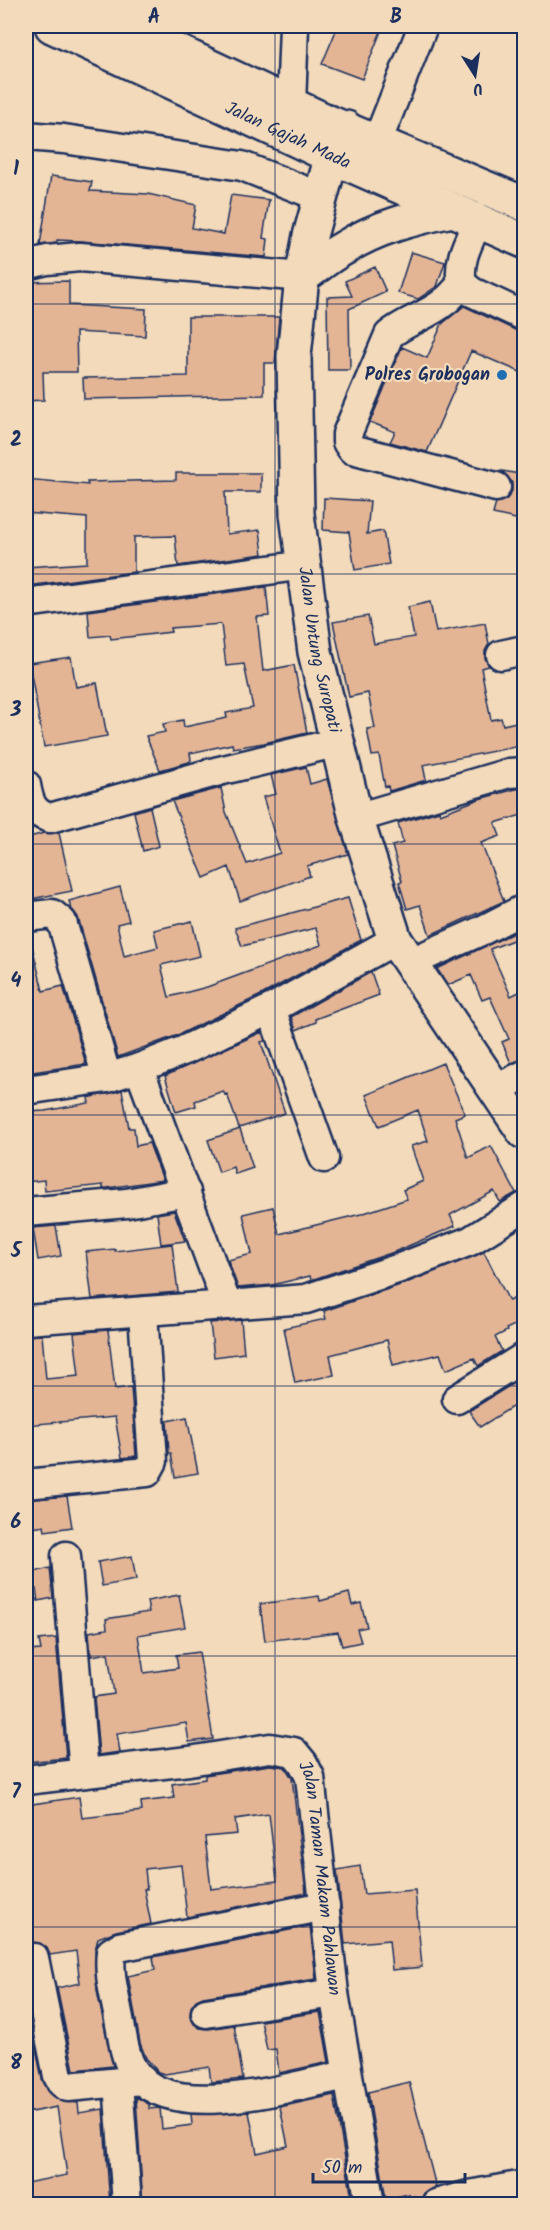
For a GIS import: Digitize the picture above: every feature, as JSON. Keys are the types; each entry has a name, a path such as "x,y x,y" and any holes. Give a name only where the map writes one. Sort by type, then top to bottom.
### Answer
{"main road":[{"name":"Jalan Gajah Mada","path":"52,26 340,143 465,215 525,241"},
{"name":"Jalan Gajah Mada","path":"123,26 288,120"},
{"name":"Jalan Gajah Mada","path":"340,143 377,142 525,204"},
{"name":"Jalan Untung Suropati","path":"340,143 321,196 310,236 292,275 297,514 315,652 356,818 402,952 510,1082 525,1132"},
{"path":"292,275 376,231 413,218 465,215"}],"street":[{"path":"288,120 294,26"},
{"path":"377,142 423,26"},
{"path":"26,136 64,139 242,166 321,196"},
{"path":"465,215 463,255 459,274 462,284 472,292 525,316"},
{"path":"26,265 47,260 80,257 292,275"},
{"path":"462,284 444,302 424,315 400,325 388,335 347,434 347,442 352,449 496,487"},
{"path":"26,603 305,565"},
{"path":"26,785 34,810 50,818 219,771 339,742"},
{"path":"356,818 509,773 525,772"},
{"path":"26,1090 107,1078 139,1068 185,1050 271,1009 402,952 483,930 525,909"},
{"path":"26,916 52,914 62,922 107,1078"},
{"path":"271,1009 324,1158"},
{"path":"139,1068 227,1305"},
{"path":"26,1212 127,1203 186,1192"},
{"path":"26,1320 306,1299 400,1268 470,1240 525,1207"},
{"path":"26,1484 147,1472 150,1468 153,1461 143,1313"},
{"path":"457,1399 525,1358"},
{"path":"66,1556 84,1773"},
{"name":"Jalan Taman Makam Pahlawan","path":"26,1780 189,1761 270,1748 294,1752 303,1763 310,1777 334,1993 370,2205"},
{"path":"127,2205 132,2069 126,2055 111,1978 111,1952 127,1946 325,1906"},
{"path":"34,1958 58,2076 68,2087 130,2081 185,2099 227,2099 347,2075"},
{"path":"206,2013 334,1993"},
{"path":"436,2205 469,2195 514,2193"}],"building":[{"path":"338,26 383,26 362,79 322,64"},
{"path":"51,176 92,182 90,191 148,194 196,205 192,228 224,234 231,195 269,200 263,238 268,239 266,257 81,241 57,240 57,243 40,245"},
{"path":"411,252 445,262 437,286 418,299 398,293"},
{"path":"375,267 386,292 349,309 350,370 328,370 327,297 352,296 345,281"},
{"path":"69,281 69,305 146,309 145,336 76,332 77,372 43,372 44,400 26,401 26,282"},
{"path":"464,306 517,331 525,332 525,374 471,351 427,452 390,442 395,432 370,422 402,347 427,358 442,324"},
{"path":"188,317 279,317 275,363 264,363 264,395 84,399 83,378 188,376"},
{"path":"502,471 525,475 525,521 493,514 496,503 507,499 512,491 512,482"},
{"path":"176,473 261,473 261,492 225,492 227,534 260,530 263,554 178,566 175,536 134,537 134,572 26,586 26,567 87,563 87,518 26,513 26,479 88,485 87,482 176,480"},
{"path":"324,498 370,501 367,534 383,531 389,564 355,570 349,532 323,530"},
{"path":"266,587 269,616 257,617 263,671 294,665 307,733 264,743 233,748 232,744 190,753 189,762 160,770 146,736 165,732 163,724 183,720 184,727 227,718 226,713 253,708 244,664 226,666 221,624 170,628 171,632 111,639 110,635 90,637 88,611"},
{"path":"430,602 436,632 485,623 489,644 485,651 485,658 489,666 481,668 491,720 501,718 503,725 525,720 525,745 423,765 426,780 389,791 388,786 385,787 379,755 372,756 367,729 375,728 368,693 349,697 333,622 368,616 374,644 414,637 408,607"},
{"path":"71,657 76,687 97,683 107,736 44,747 29,663"},
{"path":"306,767 310,784 327,779 348,854 307,866 310,876 240,901 229,867 204,878 172,801 221,788 226,812 247,864 280,853 263,797 276,794 271,775"},
{"path":"516,789 525,789 525,814 495,823 500,836 481,843 504,901 430,935 420,905 407,909 399,882 402,881 392,846 403,843 398,823 439,811 440,814 479,799"},
{"path":"150,807 159,846 143,851 134,812"},
{"path":"44,833 59,833 72,891 26,900 26,838"},
{"path":"120,887 129,921 117,924 124,956 158,947 154,930 192,921 200,956 161,965 169,997 207,987 321,945 316,928 242,946 235,928 348,898 361,940 263,994 178,1035 118,1057 78,917 69,901"},
{"path":"520,930 523,936 490,949 511,996 525,989 525,1059 511,1063 502,1042 509,1039 490,997 482,1000 471,975 448,985 437,969"},
{"path":"32,946 43,991 63,986 86,1064 26,1073 26,1035 34,1034 26,994 26,947"},
{"path":"371,972 379,995 315,1019 316,1022 296,1030 291,1017"},
{"path":"262,1032 265,1041 261,1042 285,1113 239,1128 227,1094 225,1095 223,1091 195,1101 196,1106 176,1112 165,1076"},
{"path":"443,1063 465,1114 455,1118 468,1158 491,1146 516,1193 500,1202 494,1191 450,1215 455,1226 394,1252 311,1280 310,1276 272,1285 238,1288 228,1260 252,1254 243,1214 273,1207 279,1234 361,1214 407,1199 403,1190 423,1181 411,1146 428,1141 418,1110 379,1126 366,1095"},
{"path":"122,1090 129,1128 134,1128 136,1146 149,1143 163,1180 103,1189 103,1185 45,1191 44,1180 26,1182 26,1112 89,1103 88,1098"},
{"path":"240,1129 253,1168 235,1174 233,1167 219,1172 208,1140"},
{"path":"174,1211 185,1241 161,1244 157,1214"},
{"path":"56,1226 61,1256 38,1260 33,1228"},
{"path":"172,1244 178,1292 92,1299 86,1252"},
{"path":"484,1252 509,1301 525,1293 525,1320 495,1337 502,1351 478,1366 474,1358 446,1370 440,1354 393,1365 387,1340 330,1355 334,1375 295,1383 284,1328 326,1319 324,1311 406,1283"},
{"path":"241,1320 244,1353 214,1357 210,1323"},
{"path":"108,1330 115,1389 131,1387 136,1456 122,1458 115,1417 26,1425 26,1336 42,1335 46,1379 79,1376 74,1333"},
{"path":"525,1376 525,1399 480,1427 469,1411"},
{"path":"187,1417 198,1473 175,1477 171,1453 169,1453 167,1421"},
{"path":"67,1496 72,1527 45,1531 44,1526 26,1529 26,1500"},
{"path":"132,1556 136,1580 102,1586 98,1562"},
{"path":"50,1568 53,1598 38,1601 36,1589 26,1591 26,1574"},
{"path":"349,1593 352,1605 361,1603 367,1627 357,1629 361,1642 342,1646 338,1632 265,1641 260,1604 319,1596 320,1601"},
{"path":"179,1595 185,1627 138,1635 144,1673 178,1668 176,1655 199,1652 213,1739 189,1742 186,1723 117,1734 120,1752 99,1755 94,1697 114,1694 108,1653 91,1656 89,1632 107,1629 106,1619 149,1612 147,1601"},
{"path":"56,1638 66,1758 26,1762 26,1651 41,1650 39,1640"},
{"path":"270,1765 285,1767 292,1778 306,1893 187,1917 181,1865 145,1869 147,1889 144,1889 151,1924 116,1931 98,1938 95,1951 97,1991 113,2066 74,2070 57,1988 80,1983 76,1951 50,1955 47,1948 40,1943 26,1944 26,1805 79,1797 82,1818 142,1811 141,1802 174,1798 172,1784 205,1779 205,1775","holes":["269,1814 277,1881 211,1889 205,1837 237,1834 235,1819"]},
{"path":"360,1866 364,1894 415,1890 422,1967 392,1970 389,1940 345,1944 337,1870"},
{"path":"310,1926 316,1979 203,1997 196,2000 191,2007 190,2016 194,2024 200,2028 234,2025 243,2079 211,2082 209,2067 165,2074 158,2072 146,2058 140,2043 128,1976 155,1970 153,1957"},
{"path":"26,1999 42,2079 48,2091 60,2101 78,2103 79,2113 103,2109 110,2205 26,2205 26,2183 67,2175 57,2107 26,2113"},
{"path":"320,2012 329,2062 279,2073 276,2049 267,2050 261,2021"},
{"path":"409,2082 436,2187 424,2193 420,2205 416,2205 415,2196 410,2197 409,2194 386,2199 368,2092"},
{"path":"334,2095 352,2198 325,2205 143,2205 136,2097 149,2104 149,2109 160,2108 162,2129 192,2125 191,2114 249,2112 257,2153 288,2146 280,2107"}],"place":[{"name":"Polres Grobogan","path":"502,375"}]}
